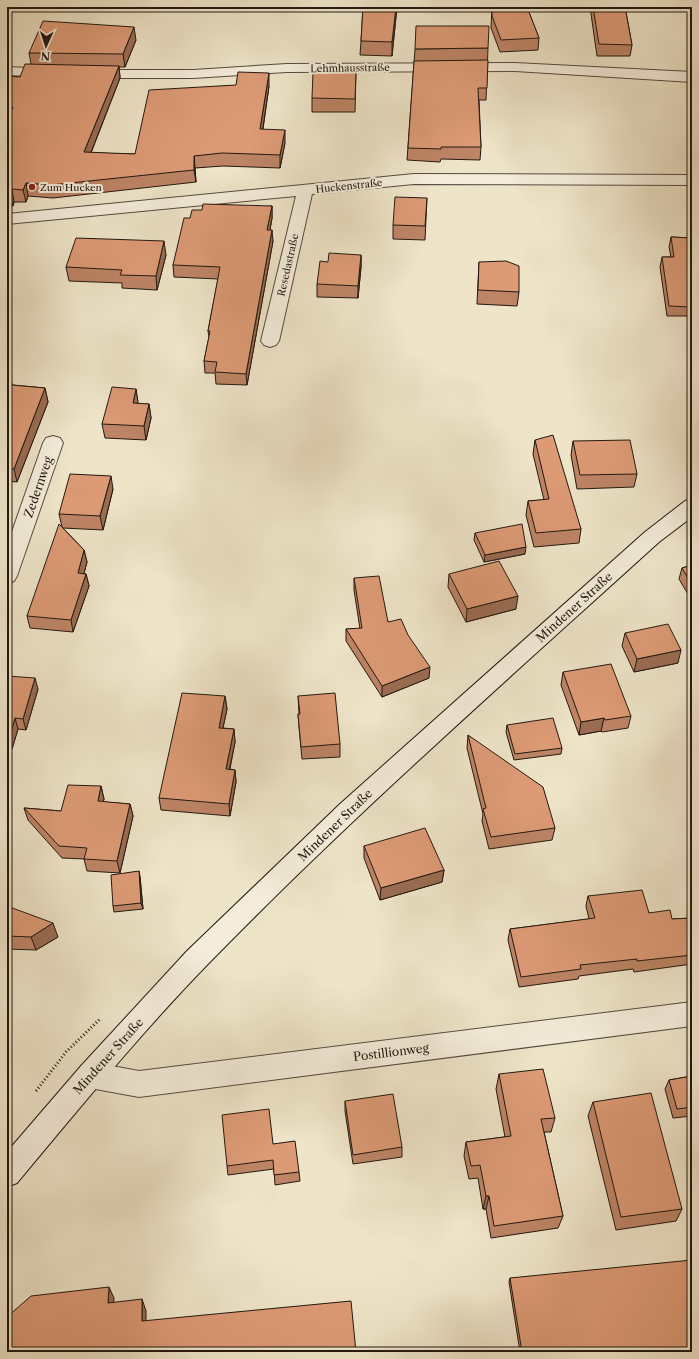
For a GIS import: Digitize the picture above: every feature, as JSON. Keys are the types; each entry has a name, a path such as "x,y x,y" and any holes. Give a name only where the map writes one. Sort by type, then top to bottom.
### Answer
{"street":[{"name":"Lehmhausstraße","path":"79,74 192,74 287,68 515,67 692,77"},
{"path":"7,71 64,73"},
{"name":"Huckenstraße","path":"9,223 414,179 692,180"},
{"name":"Resedastraße","path":"270,341 305,190"},
{"name":"Zedernweg","path":"7,576 53,443"},
{"name":"Mindener Straße","path":"7,1173 90,1075 196,959 348,811 652,537 692,506"},
{"name":"Postillionweg","path":"90,1075 139,1084 692,1014"}],"building":[{"path":"363,7 396,7 392,42 361,41"},
{"path":"492,7 527,7 539,38 501,40 492,16"},
{"path":"593,7 625,7 632,45 599,44"},
{"path":"43,21 134,27 123,54 29,53"},
{"path":"416,26 489,26 488,48 415,49"},
{"path":"488,60 487,88 478,88 481,147 441,147 441,149 408,148 414,61"},
{"path":"25,64 119,66 84,152 135,154 149,90 236,85 238,72 269,73 260,129 285,130 280,155 222,153 194,156 194,170 51,185 26,183 23,190 12,189 10,193 7,193 7,120 13,107 7,107 7,76 20,77"},
{"path":"313,72 356,72 355,99 312,98"},
{"path":"395,197 427,198 425,226 393,225"},
{"path":"203,204 272,206 267,230 272,230 246,374 215,372 217,362 204,361 220,267 173,265 184,218 190,218 192,210 202,210"},
{"path":"671,237 692,238 692,307 669,306 662,257 674,257"},
{"path":"76,238 164,241 156,276 120,275 122,270 66,267"},
{"path":"329,253 361,255 358,286 317,284 320,261 328,262"},
{"path":"506,261 519,266 519,292 478,290 479,262"},
{"path":"7,383 12,383 12,385 45,388 14,469 7,468"},
{"path":"112,387 136,389 133,403 149,404 144,426 102,424"},
{"path":"553,435 581,529 536,533 528,501 549,499 535,440"},
{"path":"630,440 637,474 580,475 573,441"},
{"path":"70,474 111,476 100,516 59,514"},
{"path":"59,524 84,550 78,573 86,574 71,620 27,616"},
{"path":"522,524 526,547 485,555 475,533"},
{"path":"499,561 518,596 467,609 449,574"},
{"path":"692,565 692,585 682,568"},
{"path":"379,576 388,622 401,619 408,635 430,667 382,686 346,629 362,628 354,578"},
{"path":"668,624 681,650 637,659 625,633"},
{"path":"611,664 631,716 605,720 604,718 581,722 563,672"},
{"path":"7,676 35,678 23,719 15,718 9,738 7,738"},
{"path":"182,693 225,696 219,728 234,729 226,769 235,770 229,804 159,798"},
{"path":"335,693 340,744 301,747 298,696"},
{"path":"553,718 562,748 515,754 507,725"},
{"path":"468,735 543,787 555,828 491,837 483,809 486,808"},
{"path":"68,785 101,786 98,801 130,804 117,861 84,859 87,848 59,846 24,808 61,811"},
{"path":"425,828 444,870 381,888 364,846"},
{"path":"139,871 141,903 113,906 111,875"},
{"path":"642,890 649,913 670,910 672,919 692,918 692,955 580,965 581,969 521,977 510,929 595,918 588,896"},
{"path":"7,906 53,923 31,937 7,936"},
{"path":"543,1069 555,1118 541,1119 563,1216 494,1226 489,1196 486,1196 480,1165 471,1166 466,1142 511,1136 499,1074"},
{"path":"692,1076 692,1107 677,1109 669,1080"},
{"path":"651,1093 682,1209 621,1217 593,1102"},
{"path":"393,1094 402,1147 353,1155 345,1101"},
{"path":"269,1109 273,1144 295,1141 299,1172 274,1175 273,1160 227,1166 222,1115"},
{"path":"692,1260 692,1352 522,1352 510,1278"},
{"path":"109,1287 108,1303 142,1299 142,1321 351,1301 356,1352 7,1352 7,1317 31,1296"}],"place":[{"name":"Zum Hucken","path":"32,187"}]}
